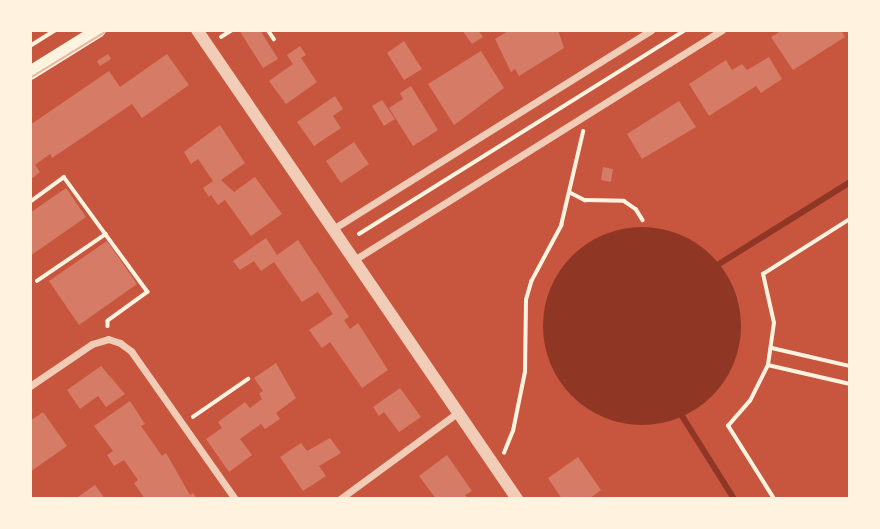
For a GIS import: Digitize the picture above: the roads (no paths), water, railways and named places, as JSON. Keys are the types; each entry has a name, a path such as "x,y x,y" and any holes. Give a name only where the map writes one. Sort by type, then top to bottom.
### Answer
{"main road":[{"path":"30,73 99,30"}],"street":[{"path":"197,30 517,499"},
{"path":"333,229 651,30"},
{"path":"354,260 722,30"},
{"path":"30,386 92,344 108,339 131,351 235,499"},
{"path":"340,499 457,413"}],"waterway":[{"path":"719,264 850,182"},
{"path":"682,416 734,499"}],"tram line":[{"path":"30,78 108,30"}]}
